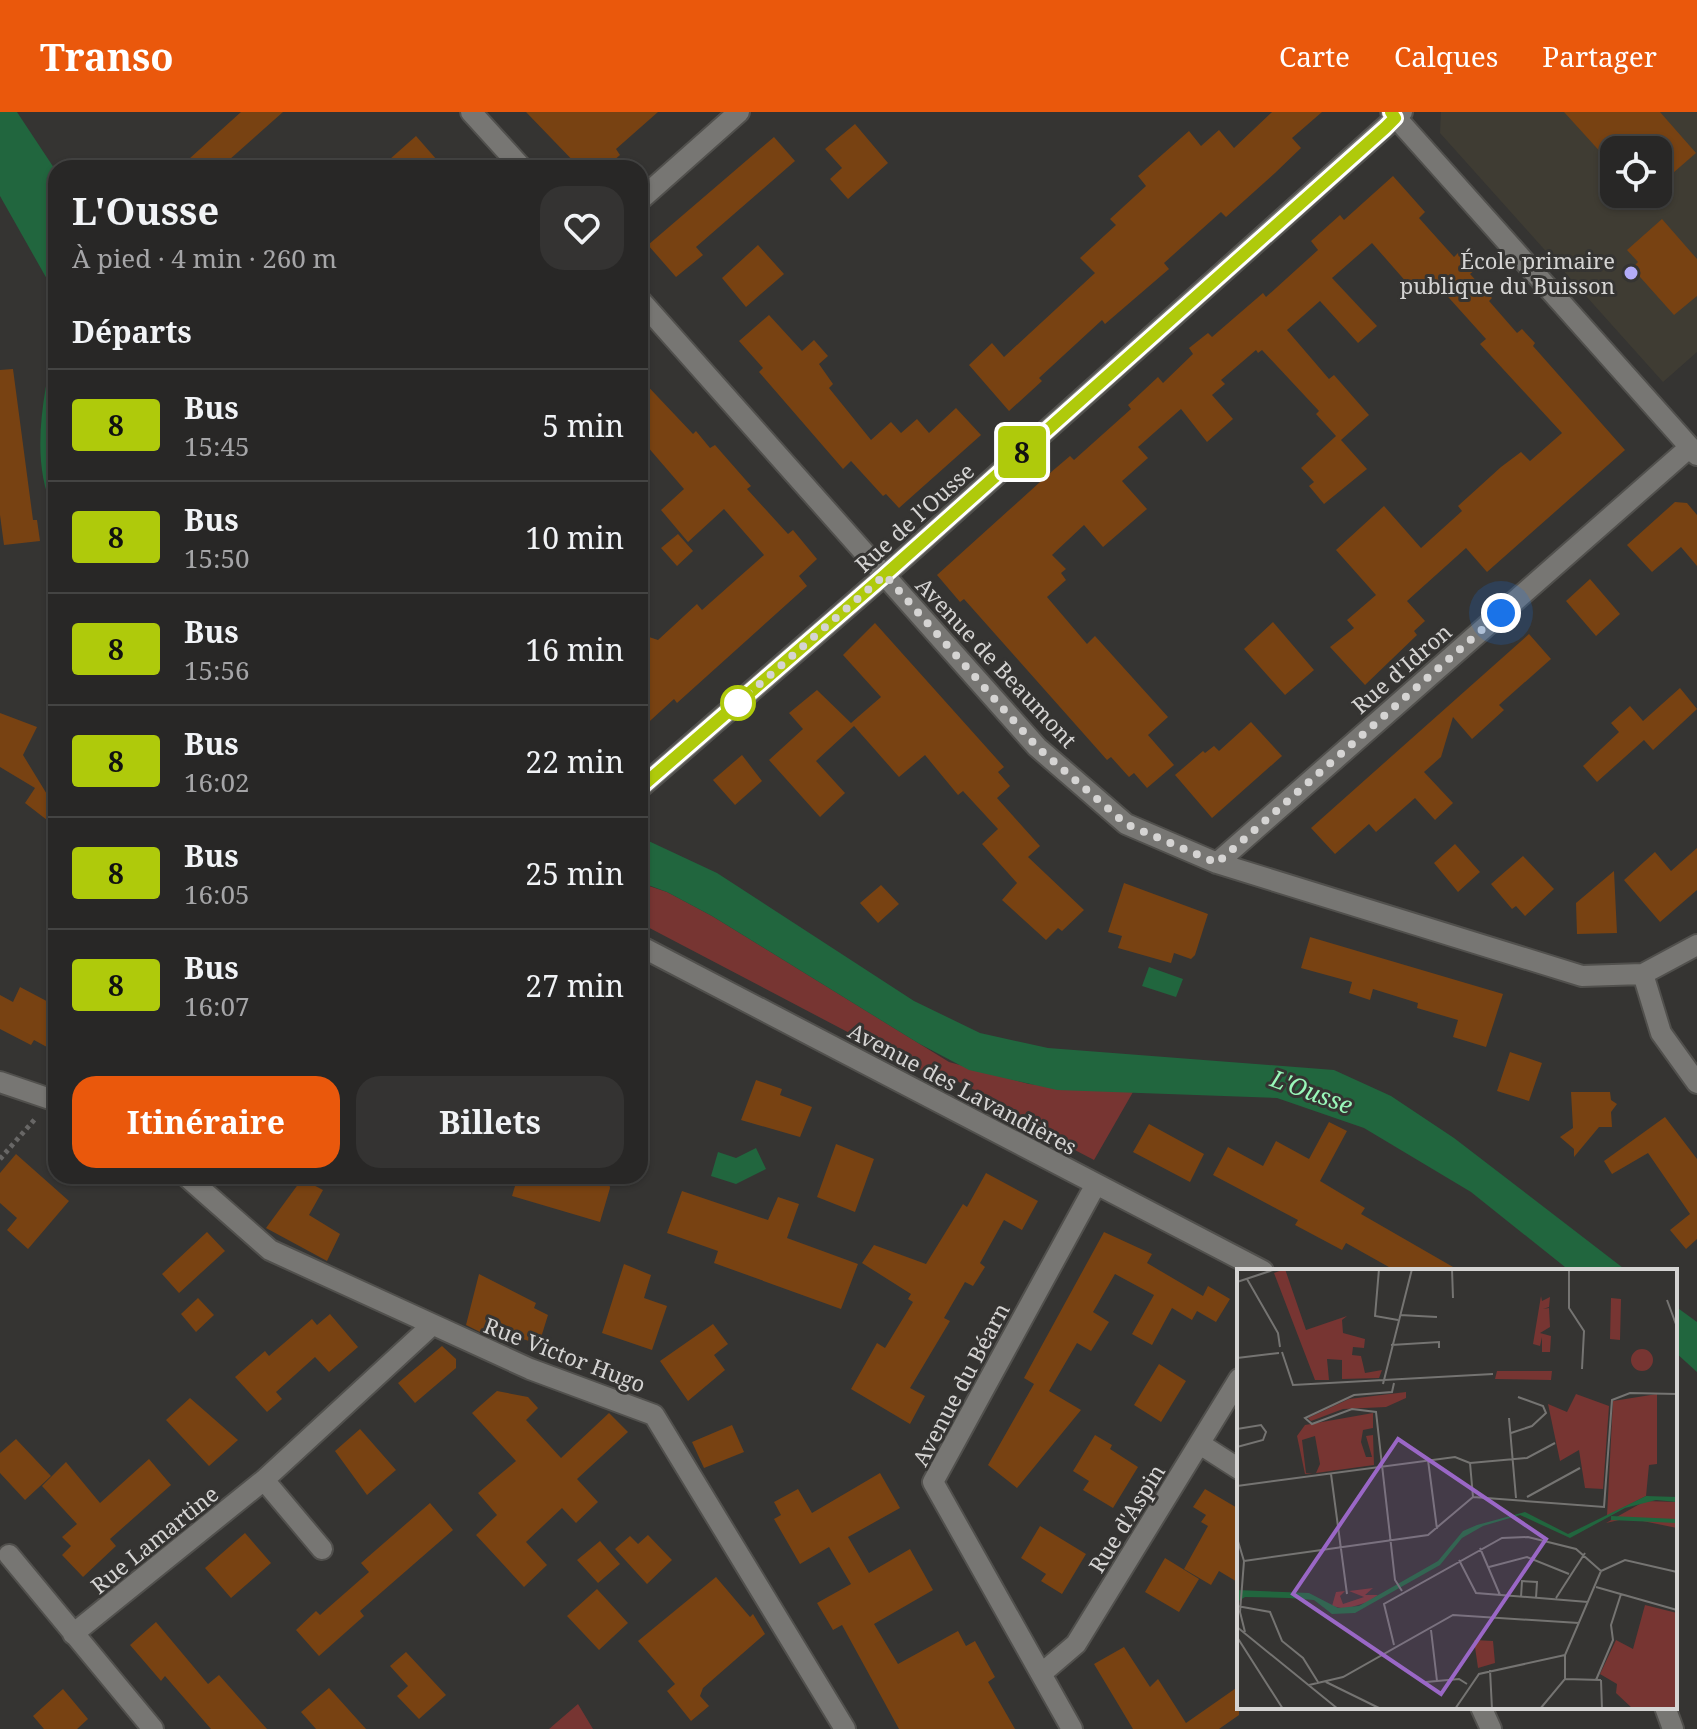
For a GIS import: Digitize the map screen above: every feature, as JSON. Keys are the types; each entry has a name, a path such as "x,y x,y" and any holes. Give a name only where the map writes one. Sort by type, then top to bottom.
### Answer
{"street":[{"path":"471,112 515,160"},
{"path":"648,193 739,112"},
{"path":"1396,114 1693,451"},
{"name":"Rue de l'Ousse","path":"648,781 885,575 1396,114"},
{"name":"Avenue de Beaumont","path":"648,309 1037,747 1126,824 1217,863 1582,976 1643,974"},
{"name":"Rue d'Idron","path":"1217,863 1693,451"},
{"path":"1697,945 1643,974 1661,1033 1697,1083"},
{"name":"Avenue des Lavandières","path":"648,950 1259,1269"},
{"path":"0,1082 48,1098"},
{"name":"Rue Victor Hugo","path":"195,1184 270,1250 530,1369 654,1415 845,1729"},
{"name":"Avenue du Béarn","path":"1072,1729 933,1482 1095,1186"},
{"name":"Rue Lamartine","path":"73,1634 264,1480 431,1326"},
{"name":"Rue d'Aspin","path":"1041,1674 1076,1644 1237,1382"},
{"path":"1200,1444 1237,1468"},
{"path":"264,1480 322,1549"},
{"path":"9,1555 153,1729"},
{"path":"1482,1709 1491,1729"},
{"path":"1666,1709 1673,1729"}],"path":[{"path":"0,1159 48,1108"}],"shaded area":[{"name":"École primaire publique du Buisson","path":"1441,112 1697,112 1697,352 1663,382 1440,133"},
{"path":"648,886 667,892 712,916 949,1062 1029,1084 1133,1092 1094,1160 1006,1114 1005,1105 931,1068 920,1070 648,927"},
{"path":"578,1704 593,1729 549,1729"}],"water":[{"path":"0,112 17,112 49,160 48,281 0,196"},
{"path":"48,379 48,496 40,449"},
{"name":"L'Ousse","path":"648,841 717,873 914,1001 980,1033 1048,1048 1334,1070 1391,1096 1454,1138 1624,1269 1567,1269 1471,1192 1364,1128 1277,1098 1057,1090 969,1070 918,1043 712,916 648,885"},
{"path":"1149,967 1183,979 1176,997 1142,986"},
{"path":"756,1148 766,1169 736,1184 711,1176 718,1152 736,1158"},
{"path":"1677,1307 1697,1322 1697,1372 1677,1354"}],"building":[{"path":"241,112 283,112 229,160 188,160"},
{"path":"526,112 658,112 616,149 620,155 614,160 572,160"},
{"path":"1272,112 1322,112 1292,138 1301,148 1275,173 1226,217 1221,212 1164,263 1169,269 1105,324 1102,320 1039,378 1042,381 1009,411 969,365 992,343 1004,357 1095,273 1080,258 1116,225 1110,219 1146,186 1138,176 1189,131 1201,146 1219,130 1234,148"},
{"path":"1564,112 1660,112 1696,153 1672,174 1672,136 1600,136 1600,152"},
{"path":"855,124 888,163 848,199 830,179 842,168 825,149"},
{"path":"416,136 437,160 389,160"},
{"path":"774,137 795,161 696,247 703,255 676,277 648,245"},
{"path":"1393,176 1425,212 1419,218 1454,257 1459,252 1475,270 1470,274 1492,298 1489,301 1517,333 1522,329 1535,343 1533,346 1625,450 1487,572 1466,548 1407,601 1425,621 1414,631 1417,635 1365,685 1330,647 1354,628 1347,620 1376,595 1336,550 1384,506 1421,548 1462,511 1458,506 1501,467 1521,452 1530,461 1562,433 1480,344 1486,339 1441,289 1435,295 1424,283 1415,292 1372,243 1332,278 1377,326 1358,343 1320,301 1287,330 1329,379 1334,375 1369,415 1341,440 1367,469 1324,504 1309,486 1314,482 1301,468 1336,436 1316,414 1319,411 1262,350 1258,353 1256,350 1221,380 1225,384 1212,395 1233,419 1207,442 1181,409 1138,447 1148,458 1122,481 1147,509 1103,547 1084,525 1052,555 1066,569 1061,573 1066,580 1047,597 1087,644 1095,636 1168,717 1148,735 1174,765 1147,788 1134,773 1129,777 1111,757 1107,760 964,599 960,602 937,575 1050,473 1070,456 1074,460 1131,409 1128,405 1158,377 1163,383 1193,354 1189,348 1208,333 1212,337 1263,293 1266,297 1318,250 1311,241 1340,215 1344,220"},
{"path":"1662,219 1697,259 1697,296 1674,315 1632,268 1638,262 1627,250"},
{"path":"758,245 784,274 746,307 722,278"},
{"path":"769,315 802,351 814,340 828,356 819,364 833,384 829,388 871,440 891,422 901,433 917,419 929,433 956,408 981,435 899,508 886,494 883,496 851,461 843,469 759,372 763,368 739,341"},
{"path":"13,369 33,520 37,520 40,541 4,545 0,515 0,370"},
{"path":"648,386 693,434 696,431 710,448 715,445 751,486 747,489 788,534 793,530 817,559 799,576 807,586 677,703 674,699 648,723 648,637 658,640 697,604 702,610 764,555 724,509 688,542 661,510 684,489 648,447"},
{"path":"1675,502 1687,503 1697,515 1697,566 1681,547 1652,572 1627,545"},
{"path":"678,534 693,551 677,566 661,548"},
{"path":"1590,579 1620,614 1596,636 1566,601"},
{"path":"1273,622 1314,670 1285,695 1244,649"},
{"path":"875,623 1004,767 998,772 1010,786 997,798 1040,846 1028,857 1084,910 1062,931 1058,928 1046,940 1002,900 1017,883 982,844 998,829 963,791 958,795 925,755 899,777 854,726 816,761 845,793 820,817 769,760 803,729 789,713 817,690 851,723 881,697 843,655"},
{"path":"1529,634 1551,659 1499,705 1504,710 1472,739 1453,717 1441,757 1424,772 1453,803 1435,820 1415,798 1376,832 1369,824 1335,854 1311,828"},
{"path":"1680,688 1697,709 1653,750 1644,740 1597,782 1583,766 1619,732 1611,723 1630,706 1643,721"},
{"path":"0,713 37,727 23,755 48,796 48,821 25,803 35,788 0,767"},
{"path":"1251,722 1282,756 1212,818 1175,775 1203,751 1205,753 1214,746 1219,751"},
{"path":"742,755 762,781 735,805 713,780"},
{"path":"1455,844 1480,872 1458,892 1434,863"},
{"path":"1697,848 1697,890 1660,922 1624,880 1655,852 1671,871"},
{"path":"1523,856 1554,889 1525,916 1516,906 1512,909 1491,884"},
{"path":"1614,871 1617,933 1577,934 1576,903"},
{"path":"1124,883 1208,914 1191,959 1174,953 1171,963 1118,948 1122,936 1108,932"},
{"path":"881,885 899,904 878,923 860,903"},
{"path":"1310,937 1503,994 1486,1047 1453,1037 1458,1020 1417,1008 1418,1003 1373,989 1370,1000 1349,993 1352,982 1301,968"},
{"path":"20,987 48,1002 48,1048 34,1040 31,1045 0,1029 0,995 13,1002"},
{"path":"1510,1052 1542,1063 1529,1101 1497,1091"},
{"path":"756,1080 782,1089 780,1095 812,1107 800,1137 741,1120"},
{"path":"1571,1092 1610,1092 1611,1100 1617,1104 1611,1112 1612,1127 1599,1127 1574,1157 1574,1149 1560,1137 1573,1128"},
{"path":"1665,1117 1697,1159 1697,1239 1686,1249 1670,1230 1690,1214 1648,1153 1612,1174 1604,1161"},
{"path":"1329,1122 1347,1131 1320,1181 1365,1208 1361,1214 1457,1269 1392,1269 1346,1243 1342,1250 1295,1225 1298,1220 1213,1175 1228,1147 1263,1166 1276,1141 1309,1159"},
{"path":"1149,1124 1204,1154 1190,1182 1133,1152"},
{"path":"836,1144 874,1159 855,1212 817,1197"},
{"path":"16,1154 69,1201 28,1249 7,1230 17,1218 0,1203 0,1173"},
{"path":"986,1173 1038,1201 1022,1230 1004,1220 980,1263 985,1267 973,1286 965,1282 944,1318 950,1321 910,1388 925,1396 910,1424 851,1389 877,1343 885,1348 913,1302 908,1299 911,1294 862,1263 874,1245 926,1264 963,1204 967,1207"},
{"path":"298,1184 312,1184 323,1190 309,1215 340,1234 327,1261 266,1228"},
{"path":"516,1184 609,1184 610,1188 600,1222 512,1196"},
{"path":"682,1191 768,1220 778,1197 799,1204 787,1238 858,1264 841,1309 714,1263 718,1251 667,1233"},
{"path":"207,1232 225,1251 179,1293 162,1274"},
{"path":"1104,1232 1152,1254 1147,1263 1203,1296 1208,1286 1230,1299 1216,1322 1197,1311 1192,1320 1172,1308 1152,1345 1132,1334 1154,1295 1115,1274 1093,1312 1109,1322 1091,1351 1077,1343 1049,1391 1081,1410 1017,1488 988,1465 1034,1384 1024,1378"},
{"path":"624,1264 651,1275 644,1298 667,1306 652,1350 602,1333"},
{"path":"479,1274 536,1303 534,1308 548,1315 539,1344 490,1329 488,1336 466,1325"},
{"path":"198,1298 214,1315 196,1332 181,1314"},
{"path":"330,1314 358,1347 329,1372 315,1357 276,1392 282,1399 267,1412 235,1377 265,1351 269,1356 312,1319 317,1325"},
{"path":"713,1324 728,1344 714,1355 725,1370 688,1401 660,1361"},
{"path":"442,1346 456,1359 456,1368 415,1403 398,1383"},
{"path":"1159,1364 1186,1381 1161,1422 1134,1405"},
{"path":"497,1391 528,1397 538,1408 526,1420 561,1458 609,1413 628,1432 577,1479 598,1502 576,1523 562,1508 526,1542 547,1565 524,1587 476,1535 497,1515 478,1493 516,1461 472,1413"},
{"path":"190,1398 238,1440 209,1466 166,1420"},
{"path":"732,1425 744,1452 704,1468 692,1442"},
{"path":"360,1429 396,1470 367,1495 335,1451"},
{"path":"1095,1435 1138,1467 1113,1508 1083,1490 1089,1481 1073,1471"},
{"path":"16,1439 51,1476 25,1500 0,1473 0,1453"},
{"path":"149,1459 171,1485 110,1539 116,1546 83,1577 62,1555 71,1546 62,1537 77,1524 42,1486 66,1462 100,1503"},
{"path":"880,1473 900,1508 848,1537 869,1573 910,1549 933,1590 874,1624 898,1664 958,1631 966,1646 975,1641 995,1677 988,1682 1015,1729 899,1729 842,1625 833,1630 817,1603 851,1584 829,1547 800,1564 774,1519 781,1515 774,1502 798,1489 812,1513"},
{"path":"1205,1489 1237,1508 1237,1582 1219,1571 1211,1585 1184,1569 1208,1526 1201,1522 1206,1515 1193,1507"},
{"path":"430,1503 453,1530 360,1611 364,1616 319,1656 296,1630 316,1611 320,1615 369,1572 361,1563"},
{"path":"1040,1526 1086,1554 1062,1594 1041,1581 1046,1574 1021,1558"},
{"path":"245,1533 271,1563 231,1598 205,1568"},
{"path":"648,1535 672,1560 647,1584 615,1549 630,1536 638,1544"},
{"path":"600,1541 620,1564 598,1583 577,1560"},
{"path":"1165,1558 1199,1579 1179,1612 1145,1592"},
{"path":"716,1577 750,1617 753,1614 765,1634 703,1688 700,1696 709,1706 691,1721 667,1691 675,1684 638,1641"},
{"path":"597,1589 628,1623 599,1650 567,1616"},
{"path":"156,1622 208,1684 219,1675 267,1729 211,1729 165,1676 161,1681 130,1645"},
{"path":"1124,1647 1150,1687 1158,1679 1186,1723 1237,1687 1239,1715 1219,1729 1133,1729 1094,1664"},
{"path":"406,1652 446,1695 419,1719 397,1696 408,1686 390,1666"},
{"path":"329,1688 366,1729 316,1729 301,1712"},
{"path":"63,1689 88,1719 77,1729 44,1729 33,1716"}],"bus line":[{"name":"8","path":"648,781 885,575 1385,128 1395,118 1391,112"}],"place":[{"name":"École primaire publique du Buisson","path":"1631,273"}],"route":[{"path":"738,703 885,575 1037,747 1126,824 1217,863 1501,613"}]}
